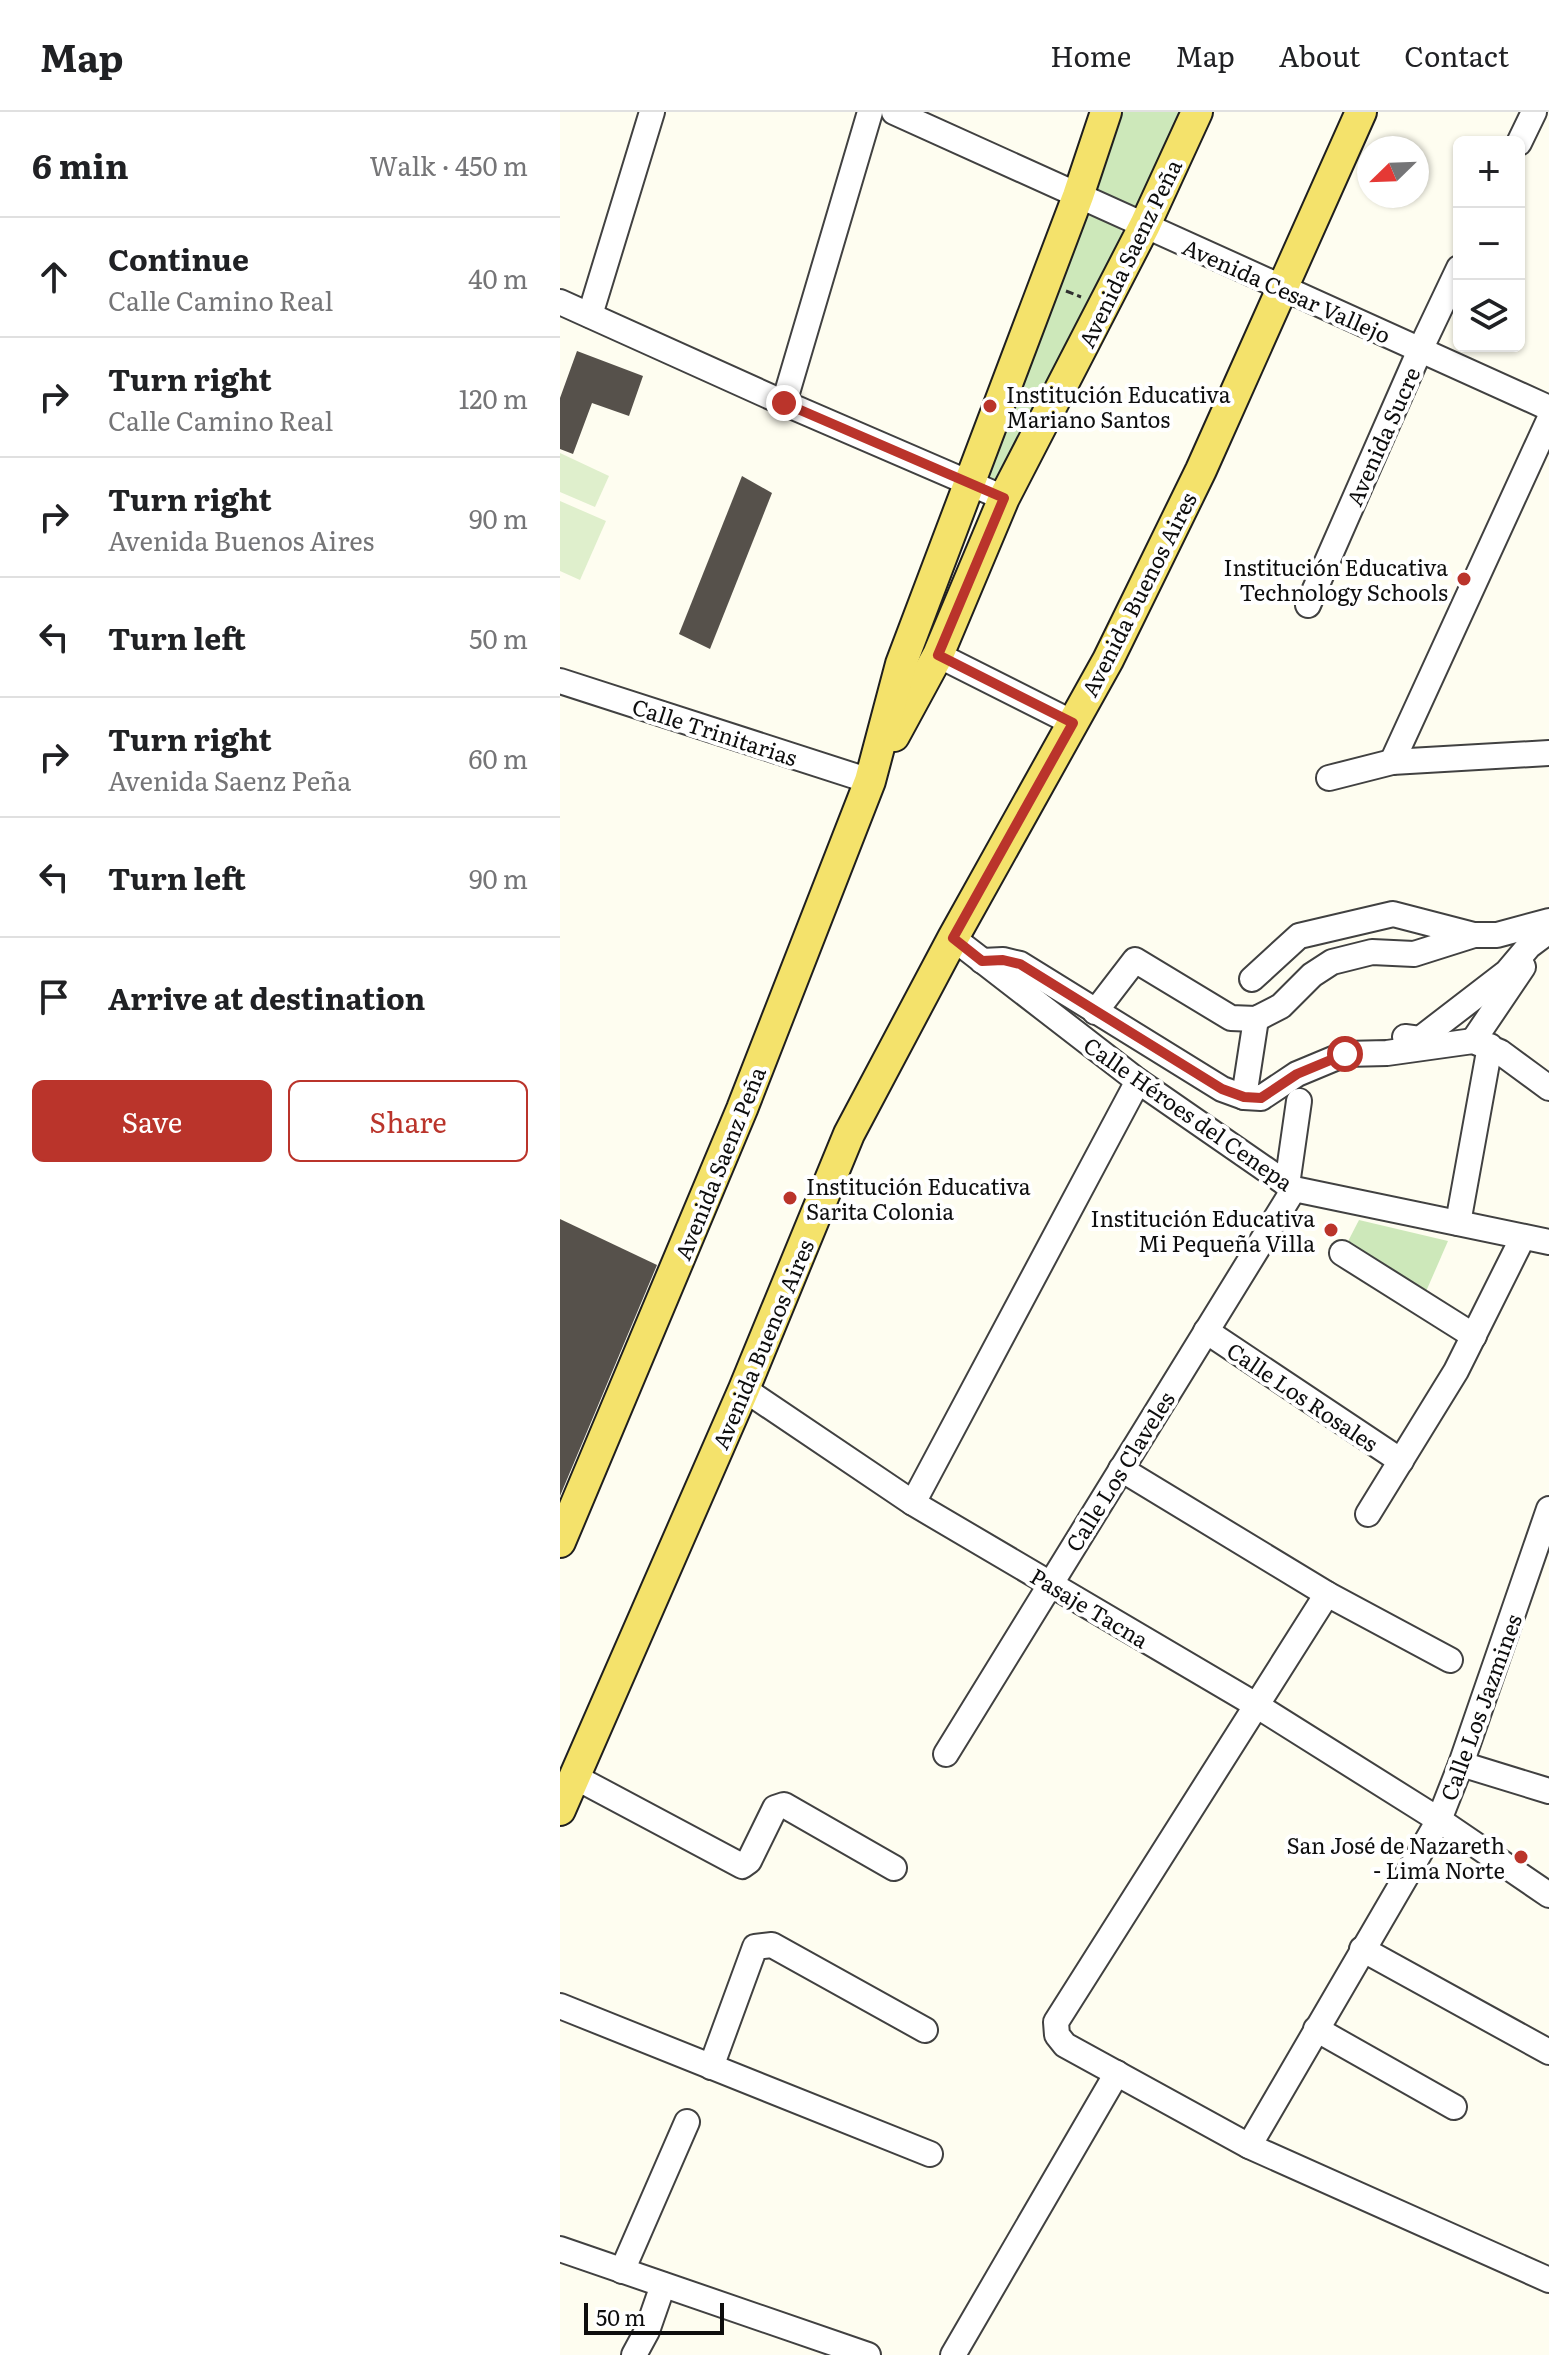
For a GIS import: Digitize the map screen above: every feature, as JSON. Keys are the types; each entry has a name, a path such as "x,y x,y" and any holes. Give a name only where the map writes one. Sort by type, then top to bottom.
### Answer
{"main road":[{"name":"Avenida Saenz Peña","path":"560,1542 742,1109 870,781 901,664 1078,196 1106,112"},
{"name":"Avenida Saenz Peña","path":"870,781 938,655 1004,498 1145,225 1197,112"},
{"name":"Avenida Buenos Aires","path":"560,1810 744,1389 849,1134 953,938 1108,660 1201,470 1361,112"}],"street":[{"path":"590,315 652,112"},
{"path":"784,403 870,112"},
{"name":"Avenida Cesar Vallejo","path":"894,112 1549,408"},
{"path":"1522,136 1534,112"},
{"name":"Avenida Sucre","path":"1308,605 1453,280"},
{"path":"560,302 1004,498"},
{"path":"1392,762 1549,420"},
{"path":"938,655 1073,723"},
{"name":"Calle Trinitarias","path":"560,681 870,781"},
{"path":"1329,778 1392,762 1549,753"},
{"path":"1252,979 1299,936 1393,914 1474,935 1546,930"},
{"path":"1458,1223 1481,1044 1546,930"},
{"path":"982,961 1003,960 1020,964 1222,1089 1244,1097 1261,1098 1297,1074 1374,1042 1404,1037 1420,1039 1507,972 1546,930"},
{"path":"1095,1012 1135,960 1231,1018 1256,1019 1281,1006 1312,975 1332,962 1372,952 1414,954 1474,935"},
{"name":"Calle Héroes del Cenepa","path":"953,938 1138,1081 1290,1187 1549,1242"},
{"path":"1244,1097 1256,1019"},
{"path":"1345,1054 1481,1044 1549,1088"},
{"path":"913,1503 1138,1081"},
{"path":"1290,1187 1299,1101"},
{"name":"Calle Los Claveles","path":"946,1754 1206,1331 1290,1187"},
{"path":"1368,1514 1456,1371 1523,1237"},
{"path":"1342,1253 1474,1336"},
{"name":"Calle Los Rosales","path":"1206,1331 1401,1461"},
{"name":"Pasaje Tacna","path":"744,1389 913,1503 1256,1705 1439,1820 1549,1895"},
{"path":"1121,1469 1327,1594 1450,1660"},
{"name":"Calle Los Jazmines","path":"1249,2146 1439,1820 1549,1509"},
{"path":"1327,1594 1056,2022 1057,2035 1065,2045 1249,2146 1549,2280"},
{"path":"1461,1764 1549,1791"},
{"path":"575,1777 742,1866 749,1861 775,1808 784,1805 894,1868"},
{"path":"711,2067 755,1947 762,1945 772,1945 925,2030"},
{"path":"1362,1949 1549,2052"},
{"path":"560,2006 930,2154"},
{"path":"1316,2029 1454,2107"},
{"path":"953,2355 1117,2073"},
{"path":"622,2271 687,2122"},
{"path":"560,2249 868,2355"},
{"path":"634,2355 647,2331 663,2285"}],"path":[{"path":"1046,282 1103,307"}],"green space":[{"path":"1121,112 1192,112 1146,218 1091,191"},
{"path":"1089,214 1109,221 1124,235 1000,478 993,482 984,479 1082,217"},
{"path":"560,453 609,476 595,507 560,492"},
{"path":"560,501 606,521 580,580 560,571"},
{"path":"1359,1220 1448,1241 1421,1303 1342,1253"}],"building":[{"path":"577,351 643,376 629,416 592,403 573,454 560,449 560,398"},
{"path":"742,476 772,493 710,649 679,634"},
{"path":"560,1219 657,1265 560,1496"}],"place":[{"name":"Institución Educativa Mariano Santos","path":"990,406"},
{"name":"Institución Educativa Technology Schools","path":"1464,579"},
{"name":"Institución Educativa Sarita Colonia","path":"790,1198"},
{"name":"Institución Educativa Mi Pequeña Villa","path":"1331,1230"},
{"name":"San José de Nazareth - Lima Norte","path":"1521,1857"}],"route":[{"path":"784,403 1004,498 938,655 1073,723 953,938 982,961 1003,960 1020,964 1222,1089 1244,1097 1261,1098 1297,1074 1345,1054"}]}
